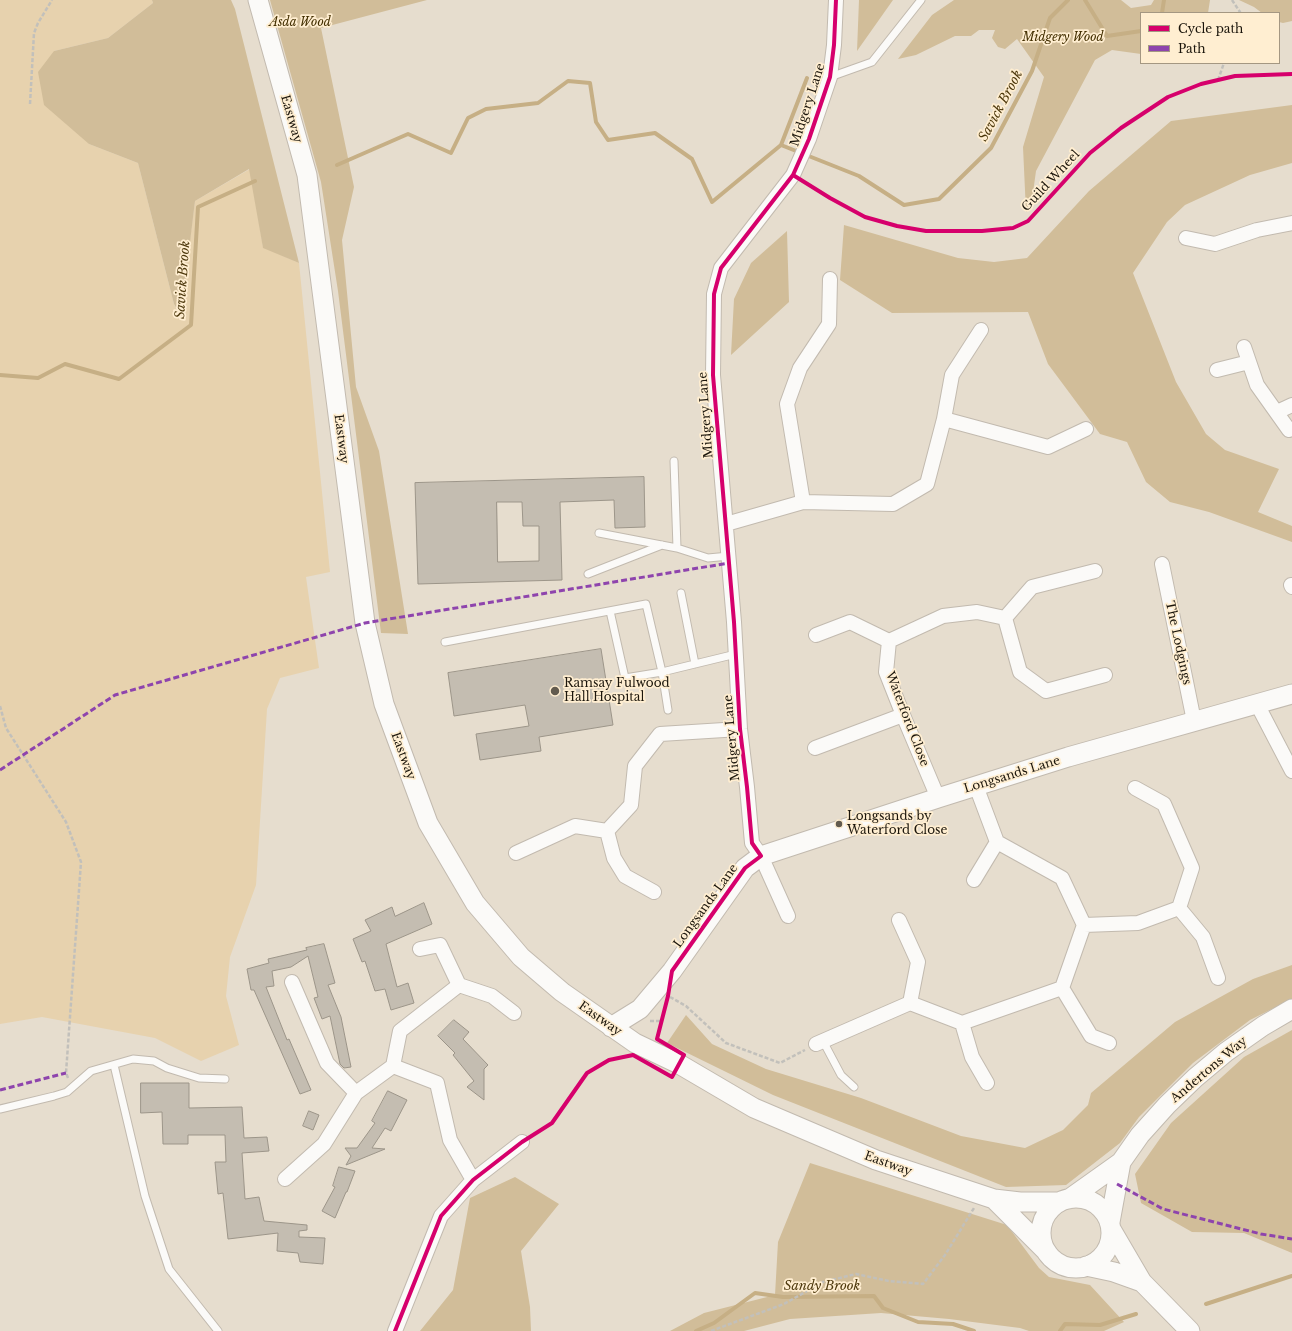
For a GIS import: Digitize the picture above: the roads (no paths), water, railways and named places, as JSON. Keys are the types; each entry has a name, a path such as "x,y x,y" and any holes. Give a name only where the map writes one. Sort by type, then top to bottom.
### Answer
{"main road":[{"name":"Eastway","path":"258,0 307,175 365,623 384,704 428,823 475,903 521,957 562,992 635,1043 679,1064 754,1108 876,1160 988,1197 1020,1202 1064,1201"},
{"name":"Longsands Lane","path":"611,1027 640,1009 672,971 745,868 761,856 1068,757 1292,694"},
{"path":"635,1043 640,1009"},
{"name":"Andertons Way","path":"1064,1201 1121,1162 1146,1129 1167,1105 1195,1078 1226,1052 1292,1009"},
{"name":"Andertons Way","path":"1110,1226 1121,1162"},
{"name":"Eastway","path":"988,1197 1046,1252"},
{"path":"1110,1226 1110,1242 1106,1252 1097,1261 1086,1266 1075,1268 1064,1266 1054,1260 1046,1252 1042,1241 1041,1230 1044,1219 1050,1210 1064,1201 1079,1198 1089,1200 1098,1205 1105,1213 1110,1226 1142,1282 1190,1331"},
{"path":"1086,1266 1114,1272 1142,1282"}],"street":[{"name":"Midgery Lane","path":"788,916 761,856 752,843 740,729 729,556 713,375 714,294 721,268 793,175 809,139 830,77 834,45 836,0"},
{"path":"1186,238 1215,244 1257,230 1292,223"},
{"path":"804,502 787,404 800,368 829,324 830,279"},
{"path":"726,524 804,502 893,504 927,484 944,419 952,375 981,330"},
{"path":"1244,347 1257,385 1289,430"},
{"path":"1217,370 1249,362"},
{"path":"1277,412 1292,405"},
{"path":"944,419 1048,447 1086,429"},
{"name":"The Lodgings","path":"1162,564 1194,722"},
{"path":"1004,618 1032,587 1095,571"},
{"path":"816,635 850,622 889,641 943,616 977,612 1004,618"},
{"path":"1004,618 1020,672 1046,691 1105,675"},
{"name":"Waterford Close","path":"889,641 886,672 938,798"},
{"path":"1257,704 1292,771"},
{"path":"815,748 903,715"},
{"path":"607,831 631,805 635,766 660,734 740,729"},
{"path":"976,786 997,842 1062,878 1084,925 1062,988"},
{"path":"1135,788 1164,804 1192,868 1179,908"},
{"path":"516,853 575,826 607,831"},
{"path":"607,831 614,858 625,876 654,892"},
{"path":"974,880 997,842"},
{"path":"1084,925 1138,923 1179,908"},
{"path":"1179,908 1203,937 1218,978"},
{"path":"899,920 918,962 910,1003"},
{"path":"420,949 440,945 459,985 492,996 514,1013"},
{"path":"292,982 327,1063 356,1093"},
{"path":"285,1179 324,1144 356,1093 393,1066 400,1031 459,985"},
{"path":"820,1043 910,1003 962,1023 1062,988"},
{"path":"1062,988 1091,1036 1109,1043"},
{"path":"962,1023 972,1057 987,1083"},
{"path":"393,1066 437,1084 450,1140 473,1180"},
{"path":"395,1331 441,1216 473,1180 522,1142"}],"lane":[{"path":"830,77 872,62 921,0"},
{"path":"674,461 677,548"},
{"path":"599,533 677,548 708,558 729,556"},
{"path":"588,574 662,545"},
{"path":"681,593 695,664"},
{"path":"445,642 646,604 662,672 668,710"},
{"path":"610,611 625,678 662,672 736,654"},
{"path":"820,1043 841,1075 854,1087"},
{"path":"0,1109 67,1092 91,1071 133,1059 154,1061 167,1068 199,1078 224,1079"},
{"path":"114,1065 145,1196 169,1269 218,1331"}],"waterway":[{"name":"Savick Brook","path":"337,165 408,134 451,153 468,118 486,109 538,103 568,81 590,83 596,122 608,140 655,133 692,159 712,202 781,145 859,176 904,205 939,199 991,148 1032,71 1050,18 1068,0"},
{"name":"Savick Brook","path":"1085,0 1107,36 1140,31"},
{"name":"Savick Brook","path":"1162,12 1164,0"},
{"path":"781,145 807,78"},
{"name":"Savick Brook","path":"0,375 38,378 65,364 119,379 191,325 198,207 255,181"},
{"name":"Sandy Brook","path":"1206,1304 1292,1276"},
{"name":"Sandy Brook","path":"696,1331 714,1323 755,1293 783,1297 874,1296 883,1308 918,1322 953,1324 974,1331"},
{"name":"Sandy Brook","path":"1060,1331 1065,1324 1100,1325 1136,1314"}],"place":[{"name":"Ramsay Fulwood Hall Hospital","path":"555,691"},
{"name":"Longsands by Waterford Close","path":"839,824"}],"park label":[{"name":"Asda Wood","path":"300,23"},
{"name":"Midgery Wood","path":"1063,38"}]}
